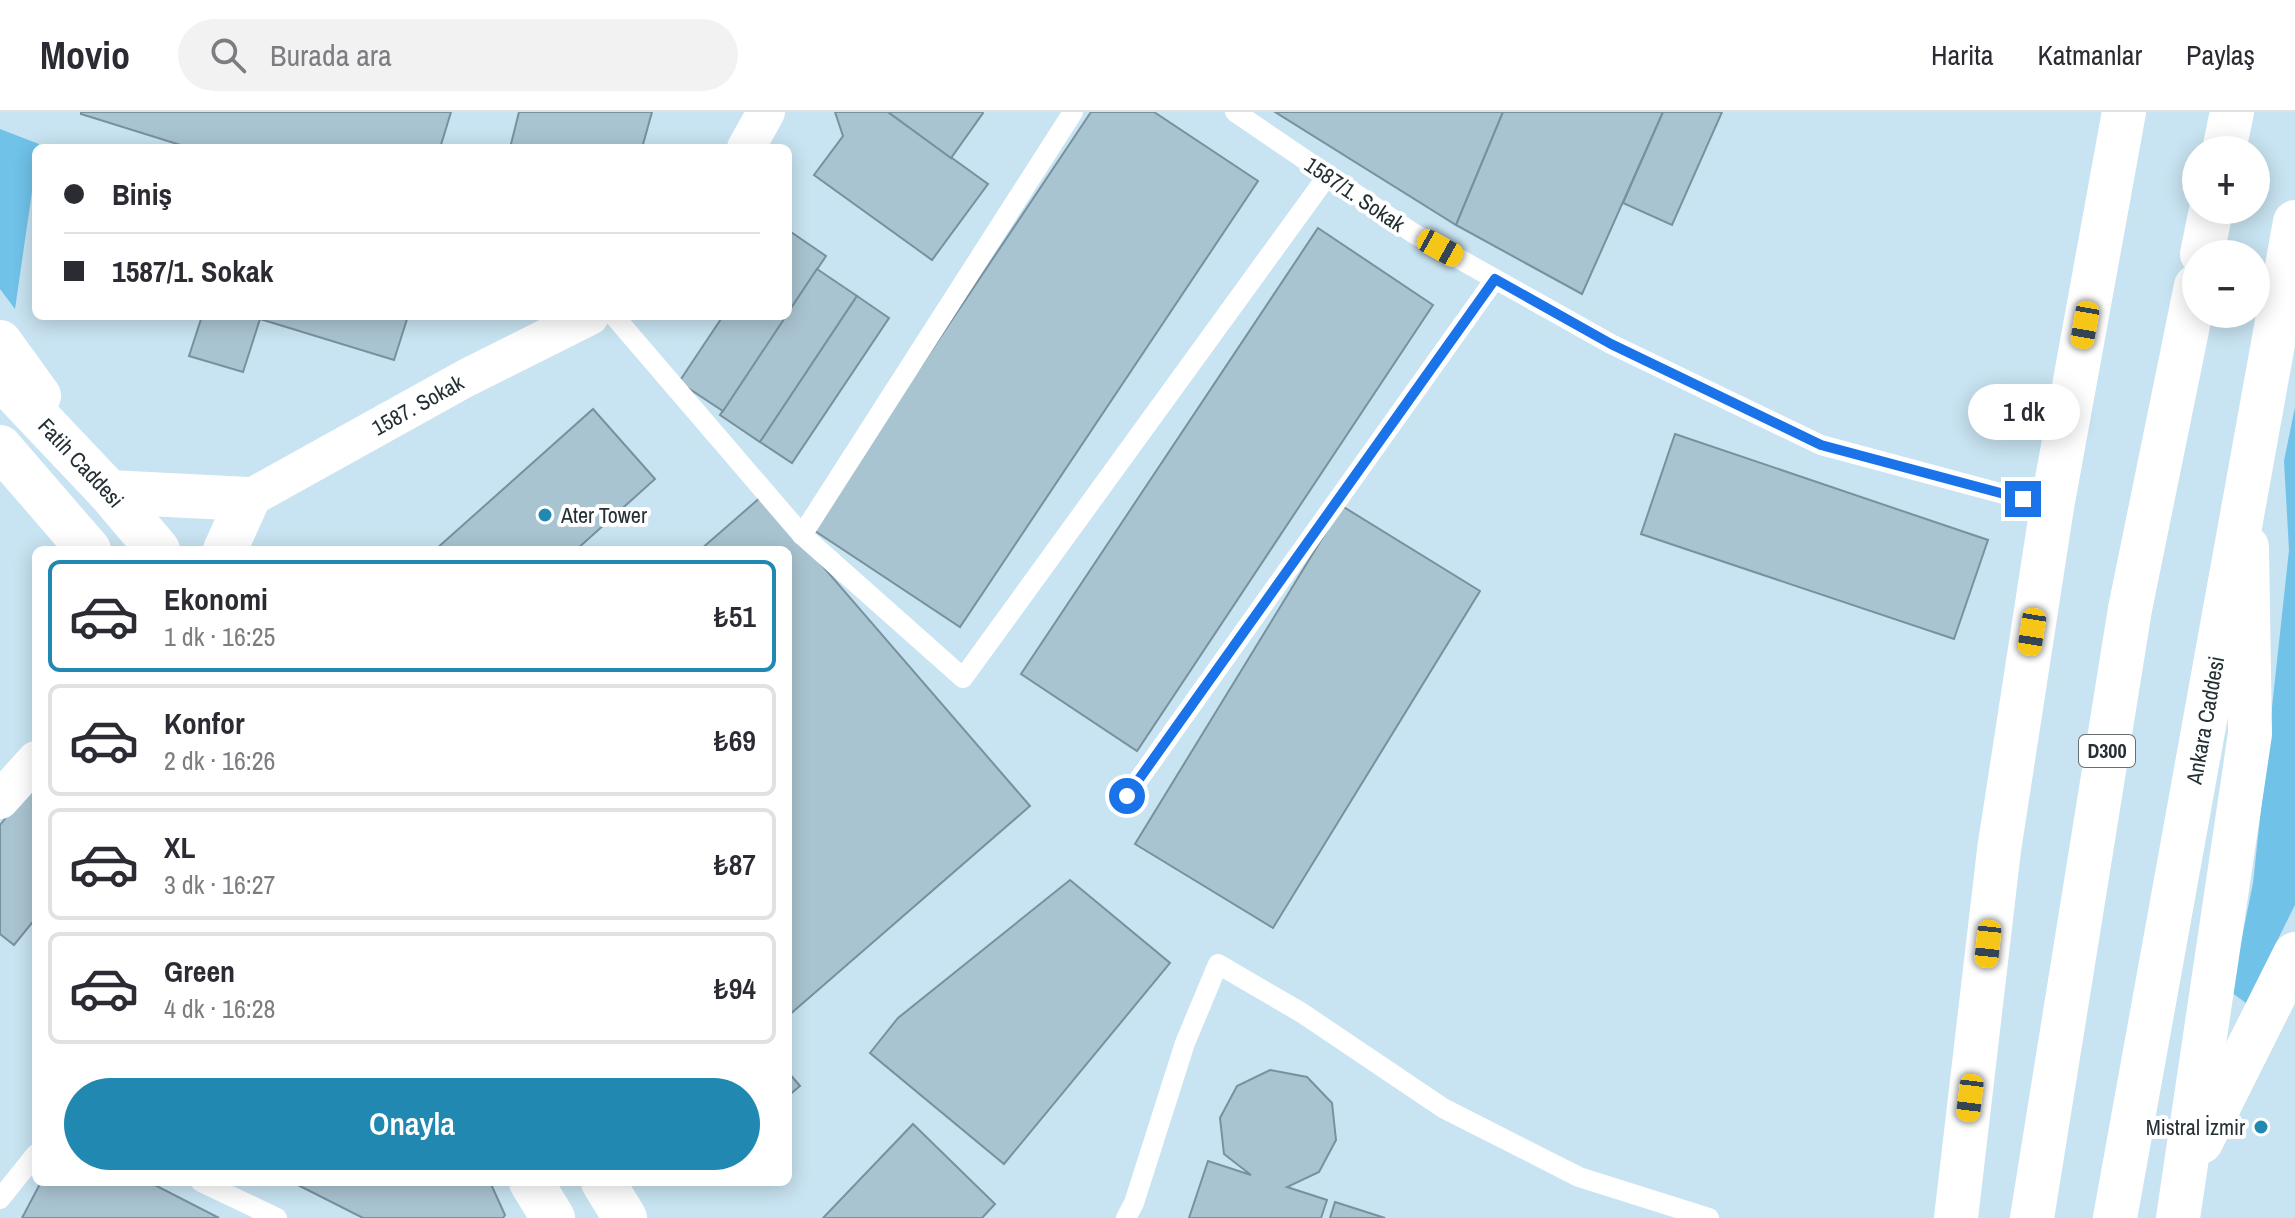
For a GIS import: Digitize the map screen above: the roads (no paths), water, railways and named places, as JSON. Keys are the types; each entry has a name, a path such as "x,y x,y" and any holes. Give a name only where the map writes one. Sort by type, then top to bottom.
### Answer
{"main road":[{"path":"1956,1218 1999,850 2052,507 2124,112"},
{"path":"2227,136 2232,112"},
{"name":"Ankara Caddesi","path":"2115,1218 2295,222"},
{"name":"D300","path":"2032,1218 2130,609 2187,328"},
{"path":"0,342 109,492 248,499 227,546"},
{"name":"Fatih Caddesi","path":"0,377 109,492 155,546"},
{"path":"0,447 86,546"},
{"path":"2178,1218 2250,734 2246,485"},
{"path":"2185,1172 2295,954"},
{"path":"533,1186 553,1218"},
{"path":"605,1186 625,1218"}],"street":[{"path":"748,144 766,112"},
{"name":"1587. Sokak","path":"248,499 466,378 582,320"},
{"path":"0,800 32,764"}],"lane":[{"path":"802,535 1073,112"},
{"name":"1587/1. Sokak","path":"1235,112 1413,233 1611,344 1821,445 2052,507"},
{"path":"617,320 802,535 963,678 1328,175"},
{"path":"1127,796 1495,279"},
{"path":"1126,1218 1134,1203 1185,1043 1218,964 1302,1013 1456,1115 1579,1177 1709,1218"},
{"path":"0,1199 32,1159"},
{"path":"209,1186 277,1218"}],"place":[{"name":"Ater Tower","path":"545,515"},
{"name":"Mistral İzmir","path":"2261,1127"}]}
